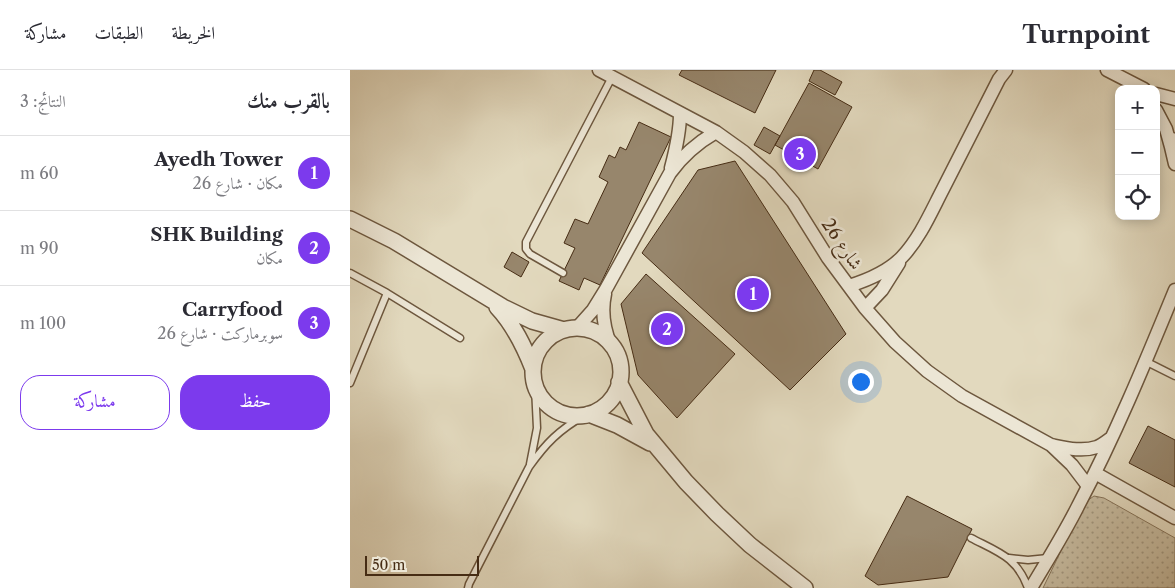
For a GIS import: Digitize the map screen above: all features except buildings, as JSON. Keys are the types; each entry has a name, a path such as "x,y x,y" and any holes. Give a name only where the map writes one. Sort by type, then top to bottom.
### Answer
{"street":[{"name":"شارع 26","path":"599,70 716,132 744,152 776,182 793,202 828,258 865,308 895,342 927,371 962,396 1052,445 1072,465 1088,486"},
{"path":"1107,70 1134,85"},
{"path":"865,308 885,285 926,222 1002,73"},
{"path":"1160,95 1175,99"},
{"path":"670,172 678,143 680,114"},
{"path":"1160,118 1166,129 1175,164"},
{"path":"1171,147 1175,130"},
{"path":"657,448 603,418 587,415 574,416 555,410 540,396 533,378 533,369 537,354 546,341 555,334 570,329 593,310 670,172 679,160 690,149 716,132"},
{"path":"350,219 394,241 489,299 525,318 570,329 592,331 606,340 611,346"},
{"path":"849,286 876,276 901,259"},
{"path":"587,415 597,411 612,398 619,382 620,366 604,324 603,312 606,289"},
{"path":"1030,588 1077,508 1095,473 1175,290"},
{"path":"489,299 516,331 533,369"},
{"path":"619,382 643,429 686,482 750,545 805,588"},
{"name":"شارع 26","path":"1052,445 1083,450 1098,447 1111,438"},
{"path":"1095,473 1175,518"}],"lane":[{"path":"563,274 530,254 526,248 526,242 612,77"},
{"path":"350,273 387,293 460,338"},
{"path":"350,382 387,293"},
{"path":"1145,361 1175,376"},
{"path":"529,467 537,428 536,387"},
{"path":"467,587 529,467 540,451 568,425 587,415"},
{"path":"972,538 1008,558 1021,572 1030,588"},
{"path":"1008,558 1028,560 1048,558"}],"shaded area":[{"path":"1094,496 1104,498 1175,538 1175,588 1043,588 1084,503"}],"place":[{"name":"Carryfood","path":"800,154"},
{"name":"Ayedh Tower","path":"753,294"},
{"name":"SHK Building","path":"667,329"}]}
